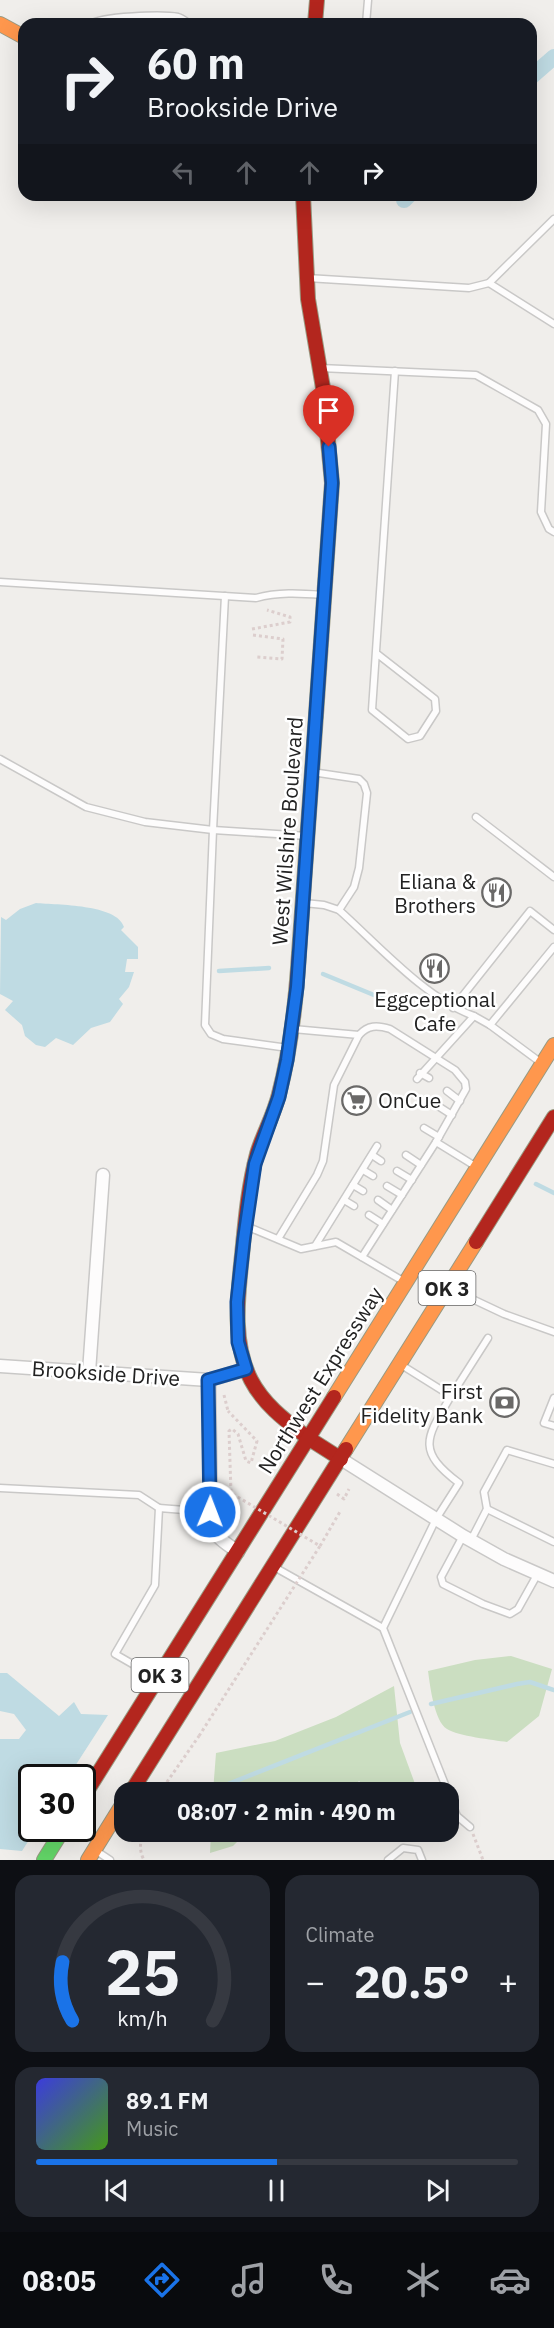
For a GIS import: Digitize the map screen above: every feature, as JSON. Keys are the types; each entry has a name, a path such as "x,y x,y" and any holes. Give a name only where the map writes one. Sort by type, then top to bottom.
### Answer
{"main road":[{"path":"316,18 317,0"},
{"path":"0,24 18,34"},
{"name":"West Wilshire Boulevard","path":"303,201 306,278 328,429 332,483 297,987 279,1097 255,1164 237,1302 238,1342 246,1369 257,1390 276,1415 340,1459"},
{"name":"Northwest Expressway","path":"96,1777 554,1045"},
{"name":"OK 3","path":"137,1782 554,1117"},
{"path":"92,1855 114,1819"},
{"path":"44,1860 55,1842"}],"street":[{"path":"89,1372 103,1175"},
{"name":"Brookside Drive","path":"0,1366 208,1380 246,1369"},
{"path":"208,1380 210,1512 214,1532 238,1552"},
{"path":"340,1459 467,1538 537,1575 554,1581"}],"lane":[{"path":"366,18 368,0"},
{"path":"106,18 180,18"},
{"path":"306,278 469,288 489,283 554,219"},
{"path":"489,283 554,324"},
{"path":"320,368 476,375 538,410 546,424 541,512 549,529 554,532"},
{"path":"376,653 435,699 436,711 420,736 408,739 372,710 394,370"},
{"path":"0,582 256,598 270,594 292,593 324,595"},
{"path":"225,596 205,1025 211,1034 223,1039 288,1048"},
{"path":"0,759 86,807 145,822 213,830 307,836"},
{"path":"312,772 359,779 364,784 366,793 359,868 354,887 339,910"},
{"path":"476,817 554,876"},
{"path":"303,903 324,905 339,910 421,984 453,1008 490,1024 543,1064"},
{"path":"453,1008 530,911 554,930"},
{"path":"490,1024 554,947"},
{"path":"429,1078 419,1076 474,1016"},
{"path":"278,1239 317,1176 323,1161 334,1085 359,1035 364,1029 379,1026 390,1029 455,1070 465,1082 466,1089 438,1140 362,1257"},
{"path":"291,1029 359,1035"},
{"path":"447,1091 460,1101"},
{"path":"438,1106 452,1115"},
{"path":"424,1128 478,1168"},
{"path":"315,1246 377,1146"},
{"path":"372,1155 381,1161"},
{"path":"406,1155 421,1165"},
{"path":"363,1170 373,1176"},
{"path":"397,1171 412,1180"},
{"path":"353,1185 363,1191"},
{"path":"387,1186 402,1195"},
{"path":"344,1200 354,1206"},
{"path":"378,1200 392,1210"},
{"path":"369,1215 383,1224"},
{"path":"246,1226 301,1249 336,1242 406,1283"},
{"path":"448,1287 504,1314 554,1332"},
{"path":"383,1628 436,1519 459,1483 435,1462 429,1440 434,1423 488,1338"},
{"path":"400,1364 451,1396"},
{"path":"554,1398 544,1423 554,1426"},
{"path":"537,1575 518,1609 510,1614 483,1604 443,1584 441,1576 487,1509 484,1492 507,1450 554,1464"},
{"path":"0,1488 139,1496 159,1508 210,1512"},
{"path":"158,1678 115,1654 155,1585 159,1508"},
{"path":"487,1509 554,1542"},
{"path":"273,1566 383,1628 444,1782"},
{"path":"459,1818 470,1827"},
{"path":"388,1860 403,1848 418,1850 422,1860"},
{"path":"92,1855 110,1860"}],"path":[{"path":"252,629 290,622 290,617 267,610"},
{"path":"253,635 283,639 282,659 257,657"},
{"path":"224,1395 228,1412 257,1441 251,1463 246,1461 238,1434 232,1429 229,1431 231,1493 320,1546"},
{"path":"336,1493 344,1498 349,1489"},
{"path":"167,1782 199,1736 341,1510"},
{"path":"470,1827 483,1860"},
{"path":"142,1842 141,1853 144,1860"}],"green space":[{"path":"511,1656 552,1669 539,1716 507,1742 467,1736 447,1729 436,1711 428,1671 475,1660"},
{"path":"394,1686 400,1743 414,1782 214,1782 216,1753 275,1741 336,1717"},
{"path":"211,1842 237,1842 233,1846 210,1853"}],"water":[{"path":"36,903 85,907 110,914 119,919 124,927 121,930 138,947 138,959 127,959 125,972 134,972 129,987 119,999 123,1004 110,1022 91,1028 73,1045 56,1038 45,1047 36,1045 25,1036 22,1025 5,1010 13,1001 0,994 1,917 6,920 20,909"},
{"path":"0,1673 7,1673 59,1716 74,1702 81,1714 108,1715 76,1764 18,1764 18,1842 28,1842 22,1851 0,1849 0,1739 19,1739 26,1730 14,1714 0,1711"}],"waterway":[{"path":"537,72 554,57"},
{"path":"219,971 269,968"},
{"path":"323,974 403,1007"},
{"path":"536,1184 554,1193"},
{"path":"431,1704 530,1682 554,1690"},
{"path":"233,1782 410,1712"}],"traffic: fast":[{"path":"44,1860 55,1842"}],"traffic: slow":[{"path":"0,24 18,34"},
{"path":"299,954 316,715"},
{"path":"334,1397 554,1045"},
{"path":"346,1449 476,1242"},
{"path":"88,1860 114,1818"}],"traffic: jam":[{"path":"316,18 317,0"},
{"path":"303,201 308,299 323,388 332,483 316,715"},
{"path":"299,954 287,1060 279,1094 257,1154 250,1188 240,1278 238,1331 244,1364 256,1389 269,1405 308,1438"},
{"path":"476,1242 554,1117"},
{"path":"96,1777 334,1397"},
{"path":"308,1438 341,1459"},
{"path":"137,1782 346,1449"}],"place":[{"name":"Eliana & Brothers","path":"497,893"},
{"name":"Eggceptional Cafe","path":"435,968"},
{"name":"OnCue","path":"357,1100"},
{"name":"First Fidelity Bank","path":"504,1403"}],"route":[{"path":"210,1512 211,1456 208,1380 246,1369 238,1342 237,1302 244,1239 255,1164 279,1097 287,1060 297,987 332,483 329,447"}]}
